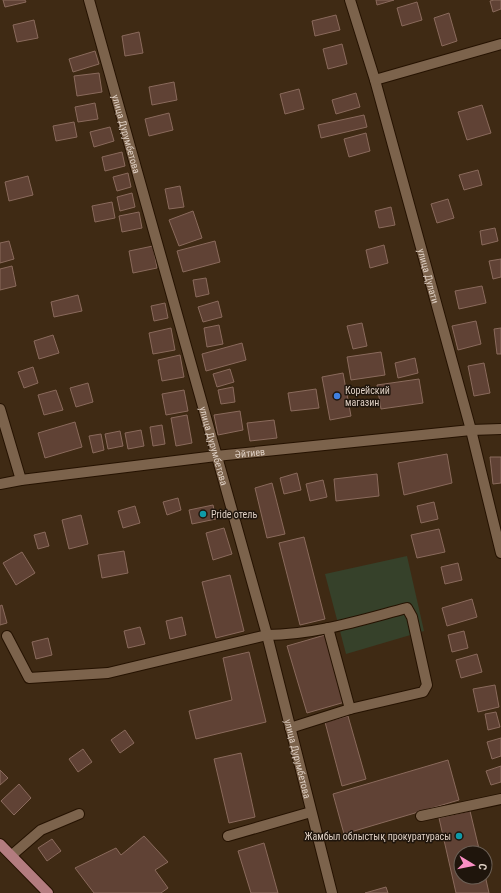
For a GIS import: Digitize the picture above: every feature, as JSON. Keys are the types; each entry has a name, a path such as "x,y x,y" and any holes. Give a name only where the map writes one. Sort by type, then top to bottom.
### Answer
{"main road":[{"path":"0,844 48,893"}],"street":[{"name":"улица Дурумбетова","path":"89,0 267,636 332,893"},
{"name":"улица Дулати","path":"350,0 375,80 471,430 501,553"},
{"path":"375,80 501,44"},
{"path":"0,410 21,480"},
{"name":"Әйтиев","path":"0,484 21,480 216,456 471,430 501,429"},
{"path":"7,636 29,678 108,673 267,636 286,635 328,628 407,608 412,618 427,685 423,692 350,708 290,728"},
{"path":"328,628 350,708"},
{"path":"421,816 501,799"},
{"path":"228,836 311,812"},
{"path":"12,855 41,830 79,814"}],"green space":[{"path":"407,556 424,631 346,654 325,574"}],"building":[{"path":"3,0 25,0 26,2 5,7"},
{"path":"376,0 394,0 377,5"},
{"path":"501,0 501,9 493,12 490,1"},
{"path":"417,2 422,20 402,26 397,8"},
{"path":"449,13 457,41 442,46 434,18"},
{"path":"336,15 340,30 315,36 312,21"},
{"path":"34,20 38,38 17,42 13,25"},
{"path":"139,32 143,53 125,56 122,36"},
{"path":"342,44 347,64 328,69 323,49"},
{"path":"95,51 99,64 73,72 69,59"},
{"path":"99,73 102,92 77,96 74,76"},
{"path":"174,82 177,100 152,105 149,87"},
{"path":"299,89 304,109 285,114 280,94"},
{"path":"356,93 360,107 336,114 332,100"},
{"path":"95,103 98,119 78,122 75,107"},
{"path":"482,105 491,133 467,140 458,112"},
{"path":"169,113 173,130 149,136 145,119"},
{"path":"364,115 367,127 321,138 318,125"},
{"path":"74,122 77,137 56,141 53,126"},
{"path":"110,127 114,141 94,147 90,132"},
{"path":"366,133 370,151 349,157 344,139"},
{"path":"122,152 125,166 105,171 102,157"},
{"path":"478,170 482,185 464,190 459,175"},
{"path":"128,173 131,187 117,191 113,177"},
{"path":"28,176 33,195 9,201 5,182"},
{"path":"180,186 184,207 169,209 165,189"},
{"path":"132,193 135,207 120,211 117,197"},
{"path":"448,199 454,218 437,223 431,204"},
{"path":"112,202 115,218 95,222 92,206"},
{"path":"391,207 395,225 379,228 375,211"},
{"path":"193,211 202,238 179,246 169,220"},
{"path":"139,212 142,228 122,232 119,216"},
{"path":"495,228 498,241 482,245 480,231"},
{"path":"9,241 14,259 0,263 0,243"},
{"path":"215,241 220,262 183,272 177,251"},
{"path":"384,245 388,263 370,268 366,250"},
{"path":"153,246 157,268 133,273 129,251"},
{"path":"501,259 501,277 493,279 489,261"},
{"path":"12,266 16,286 0,290 0,269"},
{"path":"206,278 209,294 196,297 193,280"},
{"path":"482,286 486,303 459,309 455,291"},
{"path":"78,295 82,311 54,317 51,302"},
{"path":"218,301 222,317 203,322 198,307"},
{"path":"165,303 168,318 154,321 151,306"},
{"path":"476,321 481,344 458,350 452,326"},
{"path":"362,323 367,346 353,349 347,326"},
{"path":"219,325 223,344 207,347 204,328"},
{"path":"171,328 175,350 153,354 149,333"},
{"path":"501,328 501,354 497,354 494,329"},
{"path":"53,335 59,353 39,359 34,341"},
{"path":"242,343 246,360 206,371 202,354"},
{"path":"381,352 385,375 351,380 347,357"},
{"path":"180,355 184,377 162,381 158,360"},
{"path":"415,358 418,373 398,378 395,363"},
{"path":"484,363 490,393 474,396 468,366"},
{"path":"33,367 38,383 24,388 18,372"},
{"path":"230,369 234,382 217,387 213,374"},
{"name":"Корейский магазин","path":"343,373 351,416 330,420 322,377"},
{"path":"419,379 423,403 381,409 377,385"},
{"path":"88,383 93,402 76,407 70,388"},
{"path":"233,387 235,402 221,404 218,390"},
{"path":"316,389 319,408 291,411 288,393"},
{"path":"56,390 63,410 44,415 38,395"},
{"path":"184,390 188,411 166,415 162,394"},
{"path":"240,411 243,430 218,435 214,415"},
{"path":"187,415 192,443 176,446 171,418"},
{"path":"274,420 277,438 250,441 247,423"},
{"path":"75,422 82,447 45,458 38,433"},
{"path":"162,425 165,444 153,446 150,427"},
{"path":"141,430 144,446 128,449 125,433"},
{"path":"120,431 123,446 108,449 105,434"},
{"path":"101,434 104,450 93,453 89,436"},
{"path":"447,454 452,483 404,495 398,463"},
{"path":"490,457 501,457 501,483 493,484"},
{"path":"297,473 301,490 284,494 280,478"},
{"path":"377,474 379,496 336,501 334,479"},
{"path":"323,480 327,497 310,501 306,484"},
{"path":"272,483 285,534 267,538 255,488"},
{"path":"178,498 181,510 167,515 163,502"},
{"path":"434,502 438,519 421,523 417,506"},
{"name":"Pride отель","path":"213,505 216,519 192,524 189,510"},
{"path":"135,506 140,523 123,528 118,511"},
{"path":"81,515 88,544 69,549 62,520"},
{"path":"224,528 232,554 213,560 206,533"},
{"path":"439,529 445,552 417,558 411,535"},
{"path":"45,532 49,546 38,549 34,535"},
{"path":"304,537 325,619 300,625 279,543"},
{"path":"124,551 128,573 102,578 98,555"},
{"path":"22,552 35,573 16,585 3,563"},
{"path":"458,563 462,580 445,584 441,567"},
{"path":"230,575 244,631 216,638 202,582"},
{"path":"472,599 477,617 447,626 442,608"},
{"path":"2,605 7,623 0,625 0,606"},
{"path":"182,617 186,635 170,639 166,621"},
{"path":"140,627 145,644 128,648 124,631"},
{"path":"464,631 468,648 452,652 448,635"},
{"path":"325,635 345,702 307,713 287,646"},
{"path":"48,638 52,655 36,659 32,642"},
{"path":"249,652 266,722 196,739 189,711 232,700 223,658"},
{"path":"477,654 482,672 461,678 456,660"},
{"path":"495,685 499,707 478,712 473,689"},
{"path":"496,712 500,727 488,730 485,714"},
{"path":"348,716 366,779 342,786 325,722"},
{"path":"125,730 134,743 120,753 111,740"},
{"path":"501,738 501,756 492,759 487,742"},
{"path":"83,749 92,762 78,772 69,759"},
{"path":"241,753 255,817 229,823 214,759"},
{"path":"448,760 459,800 344,834 333,794"},
{"path":"501,766 501,782 491,785 486,771"},
{"path":"0,770 8,778 0,785"},
{"path":"19,784 31,798 14,815 1,801"},
{"name":"Жамбыл облыстық прокуратурасы","path":"470,811 478,845 453,845 453,880 439,818"},
{"path":"144,836 168,862 155,870 168,888 161,893 94,893 75,868 116,848 121,855"},
{"path":"52,839 61,851 47,861 38,848"},
{"path":"264,843 278,893 251,893 238,851"},
{"name":"Жамбыл облыстық прокуратурасы","path":"454,885 487,885 489,893 456,893"},
{"path":"386,887 388,893 365,893"}],"place":[{"name":"Корейский магазин","path":"337,396"},
{"name":"Pride отель","path":"203,514"},
{"name":"Жамбыл облыстық прокуратурасы","path":"459,836"}]}
